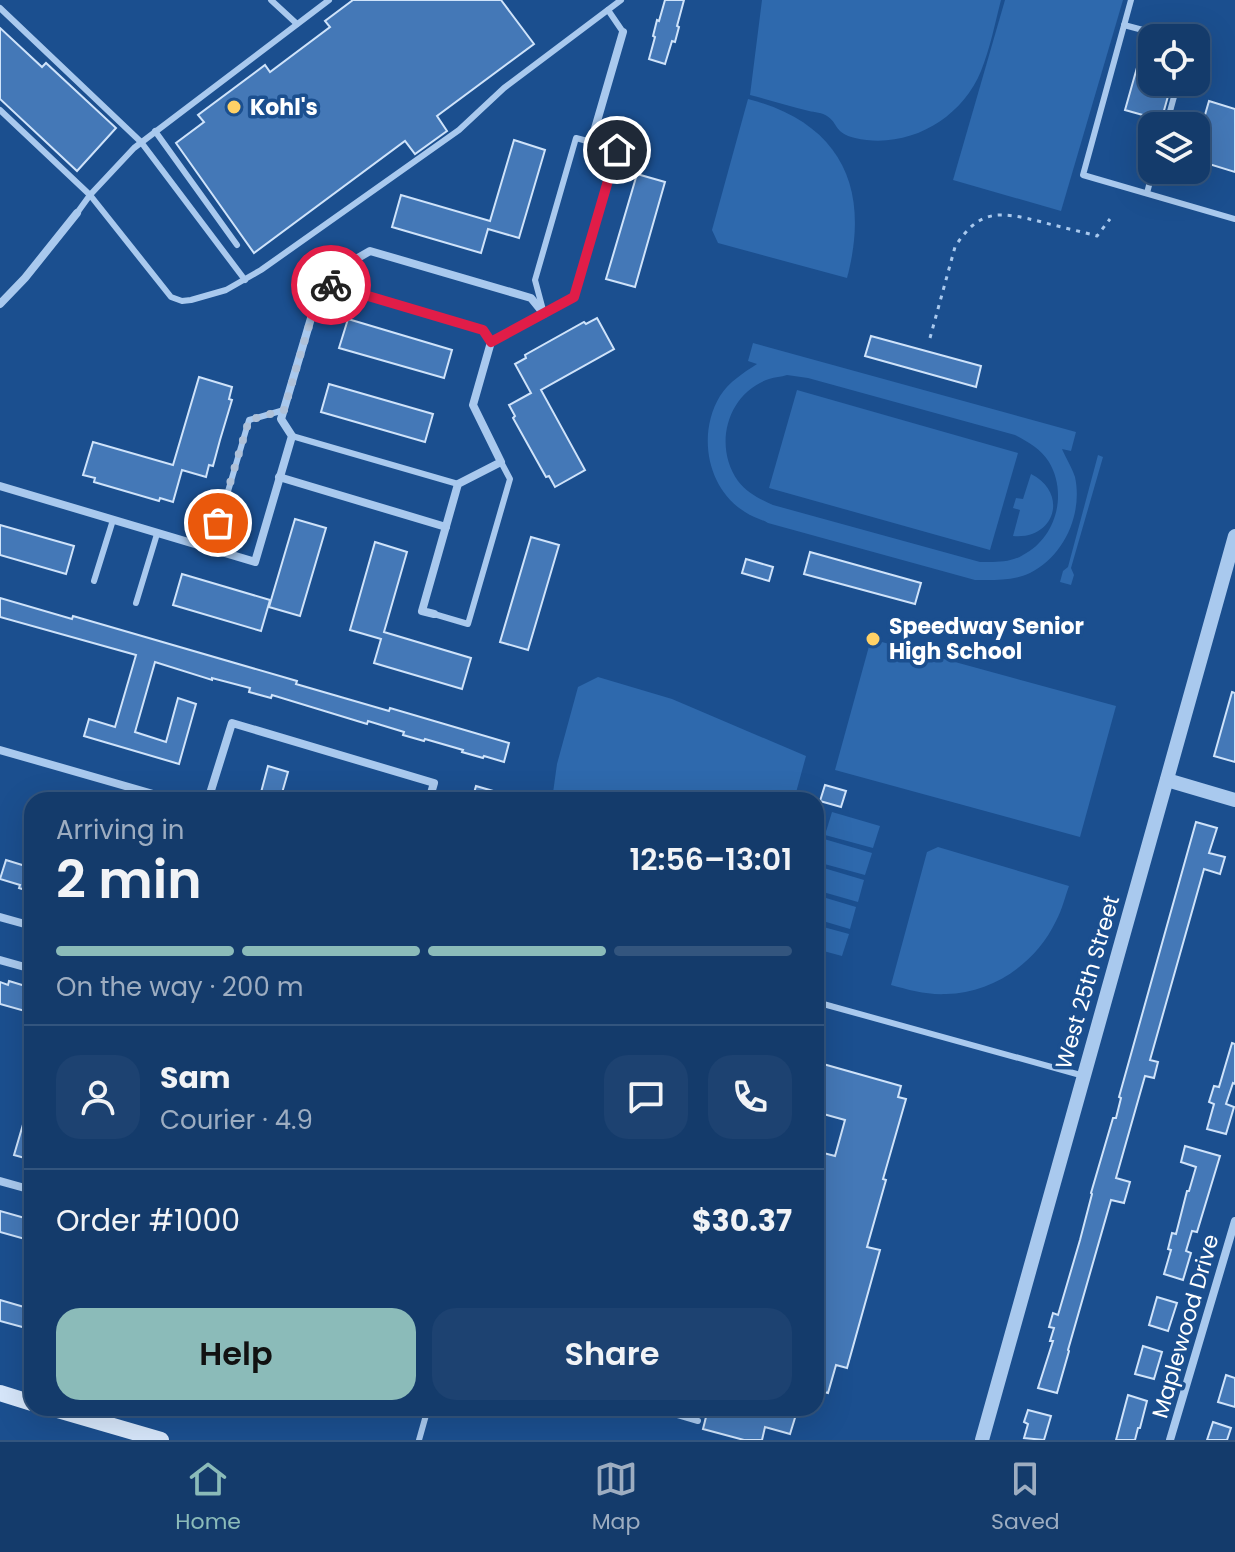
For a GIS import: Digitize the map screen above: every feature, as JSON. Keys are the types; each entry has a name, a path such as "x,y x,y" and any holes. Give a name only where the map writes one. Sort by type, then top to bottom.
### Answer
{"main road":[{"path":"0,1393 24,1400"},
{"path":"78,1416 161,1440"}],"street":[{"path":"434,614 422,611 458,484 501,462 473,405 491,342 574,297 617,150 591,142 623,32"},
{"path":"0,304 77,213"},
{"path":"0,486 255,562 292,436 281,419 323,278 370,251 531,298 544,314"},
{"path":"279,477 446,527"},
{"name":"West 25th Street","path":"982,1440 1235,536"},
{"path":"210,792 232,723 434,783 431,792"},
{"path":"0,750 146,792"},
{"path":"1167,780 1235,800"},
{"path":"0,917 24,924"},
{"path":"0,960 24,967"},
{"path":"0,1181 24,1188"},
{"name":"Maplewood Drive","path":"1170,1440 1235,1221"}],"lane":[{"path":"271,0 297,24"},
{"path":"77,213 120,161 141,142 329,0"},
{"path":"0,110 90,195 171,297 191,300 226,290 245,280 459,130 504,88 621,0"},
{"path":"1131,0 1083,175 1235,219"},
{"path":"0,8 141,142 245,280"},
{"path":"608,10 623,32"},
{"path":"1124,25 1138,29"},
{"path":"155,131 237,245"},
{"path":"544,314 535,280 576,138 591,142"},
{"path":"1147,193 1149,184"},
{"path":"322,282 483,330 491,342"},
{"path":"211,549 249,420 284,410"},
{"path":"292,436 458,484"},
{"path":"434,614 468,624 510,479 501,462"},
{"path":"94,581 113,520"},
{"path":"136,603 157,534"},
{"path":"824,1004 1084,1076"},
{"path":"419,1440 426,1416"},
{"path":"681,1416 698,1421"}],"path":[{"path":"930,338 955,247 976,222 991,215 1008,213 1097,236 1110,219"}],"shaded area":[{"path":"762,0 1001,0 981,71 960,104 946,117 912,135 875,141 843,134 823,114 750,95"},
{"path":"1005,0 1123,0 1061,211 953,180"},
{"path":"748,99 780,110 806,124 827,142 841,164 851,188 855,215 847,278 718,243 712,230"},
{"path":"753,343 1076,432 1071,451 1062,449 1075,477 1077,491 1073,519 1061,545 1042,566 1024,576 975,580 768,523 748,514 732,502 714,475 708,443 713,411 720,396 732,382 757,364 748,361","holes":["787,375 808,378 1015,435 1034,446 1049,462 1058,488 1056,514 1044,538 1018,558 980,562 773,505 750,492 738,481 726,452 728,422 734,408 755,386 769,379"]},
{"path":"797,390 1018,453 990,550 769,488"},
{"path":"1098,455 1103,457 1071,568 1074,575 1071,585 1060,582 1063,571 1068,567"},
{"path":"1031,474 1043,482 1050,492 1052,514 1039,531 1013,536 1020,510 1013,508 1016,498 1023,499"},
{"path":"871,639 1116,706 1080,837 835,770"},
{"path":"598,677 672,699 806,756 796,792 553,792 557,764 578,687"},
{"path":"832,812 880,826 873,848 825,835"},
{"path":"824,839 872,853 865,875 824,864"},
{"path":"938,847 1069,886 1047,936 1025,962 996,982 946,994 891,985 927,852"},
{"path":"824,868 864,880 858,902 824,892"},
{"path":"824,897 856,907 850,929 824,921"},
{"path":"824,927 849,934 842,956 824,951"}],"building":[{"path":"353,0 501,0 534,44 437,116 447,131 415,154 405,141 254,253 176,143 204,122 198,115 265,65 270,72 330,27 325,21"},
{"path":"665,0 684,0 675,42 672,41 665,64 649,59 657,20"},
{"path":"0,28 42,67 46,63 116,128 77,171 0,99"},
{"path":"1138,64 1138,96 1168,96 1164,112 1138,114 1125,110"},
{"path":"1209,101 1235,109 1235,172 1210,164 1210,112 1206,112"},
{"path":"514,140 545,150 519,238 488,229 481,253 392,227 401,195 490,221"},
{"path":"637,174 665,182 635,287 606,279"},
{"path":"597,318 614,349 541,390 585,470 555,487 549,476 546,477 513,418 515,416 509,405 531,393 515,364 526,358 525,355"},
{"path":"348,319 452,350 444,378 339,348"},
{"path":"871,336 981,366 976,387 865,356"},
{"path":"199,377 232,387 229,399 232,400 213,466 209,465 206,477 182,470 173,502 160,498 159,501 94,482 95,478 83,475 93,442 173,465"},
{"path":"329,384 433,414 425,442 321,412"},
{"path":"295,519 326,528 300,616 269,607"},
{"path":"0,525 74,546 66,574 0,555"},
{"path":"531,537 559,545 528,650 500,642"},
{"path":"375,542 407,552 384,632 471,658 462,689 374,663 381,639 350,630"},
{"path":"810,552 921,583 915,604 804,574"},
{"path":"746,559 773,567 769,581 742,573"},
{"path":"182,574 270,600 261,631 173,605"},
{"path":"0,598 72,619 73,616 297,681 296,684 509,743 504,762 403,735 404,732 368,721 367,724 272,695 271,698 249,692 250,688 155,662 135,732 166,742 178,698 196,704 179,764 84,736 89,719 115,727 136,655 0,617"},
{"path":"1232,692 1235,693 1235,762 1214,756"},
{"path":"268,766 288,772 282,792 261,792"},
{"path":"825,785 846,791 841,807 824,802"},
{"path":"476,786 497,792 474,792"},
{"path":"1196,822 1217,828 1209,853 1225,857 1220,874 1204,869 1150,1060 1158,1062 1154,1078 1145,1076 1116,1178 1130,1182 1124,1203 1111,1200 1057,1393 1038,1388 1053,1341 1050,1341 1054,1328 1049,1327 1053,1313 1058,1315 1113,1118 1116,1118 1119,1097"},
{"path":"6,860 24,866 24,890 19,888 20,885 0,879"},
{"path":"9,981 24,986 24,1011 0,1004 0,982 8,985"},
{"path":"1232,1043 1235,1044 1235,1084 1226,1104 1234,1107 1226,1134 1207,1129 1214,1104 1209,1102 1214,1086 1219,1087"},
{"path":"824,1064 901,1086 898,1097 906,1099 867,1247 880,1250 847,1368 836,1365 828,1393 824,1392 824,1153 835,1156 845,1120 824,1114"},
{"path":"24,1121 24,1158 14,1155"},
{"path":"1185,1146 1220,1156 1197,1232 1192,1231 1186,1251 1191,1253 1183,1280 1164,1274 1172,1233 1176,1234 1196,1167 1181,1162"},
{"path":"0,1211 24,1218 24,1239 0,1232"},
{"path":"1157,1297 1177,1303 1168,1331 1149,1325"},
{"path":"0,1300 24,1307 24,1327 0,1321"},
{"path":"1143,1346 1162,1352 1154,1379 1135,1374"},
{"path":"1226,1375 1235,1378 1235,1407 1218,1402"},
{"path":"1128,1395 1147,1401 1140,1428 1135,1440 1116,1440"},
{"path":"1028,1410 1051,1416 1044,1440 1024,1438"},
{"path":"702,1416 796,1416 790,1434 765,1427 762,1440 744,1440 703,1429 706,1417"},
{"path":"1213,1422 1231,1428 1227,1440 1207,1440"}],"way so far":[{"path":"218,523 249,420 284,410 322,282 331,285"}],"place":[{"name":"Kohl's","path":"234,107"},
{"name":"Speedway Senior High School","path":"873,639"}],"route":[{"path":"331,285 483,330 491,342 574,297 617,150"}]}
